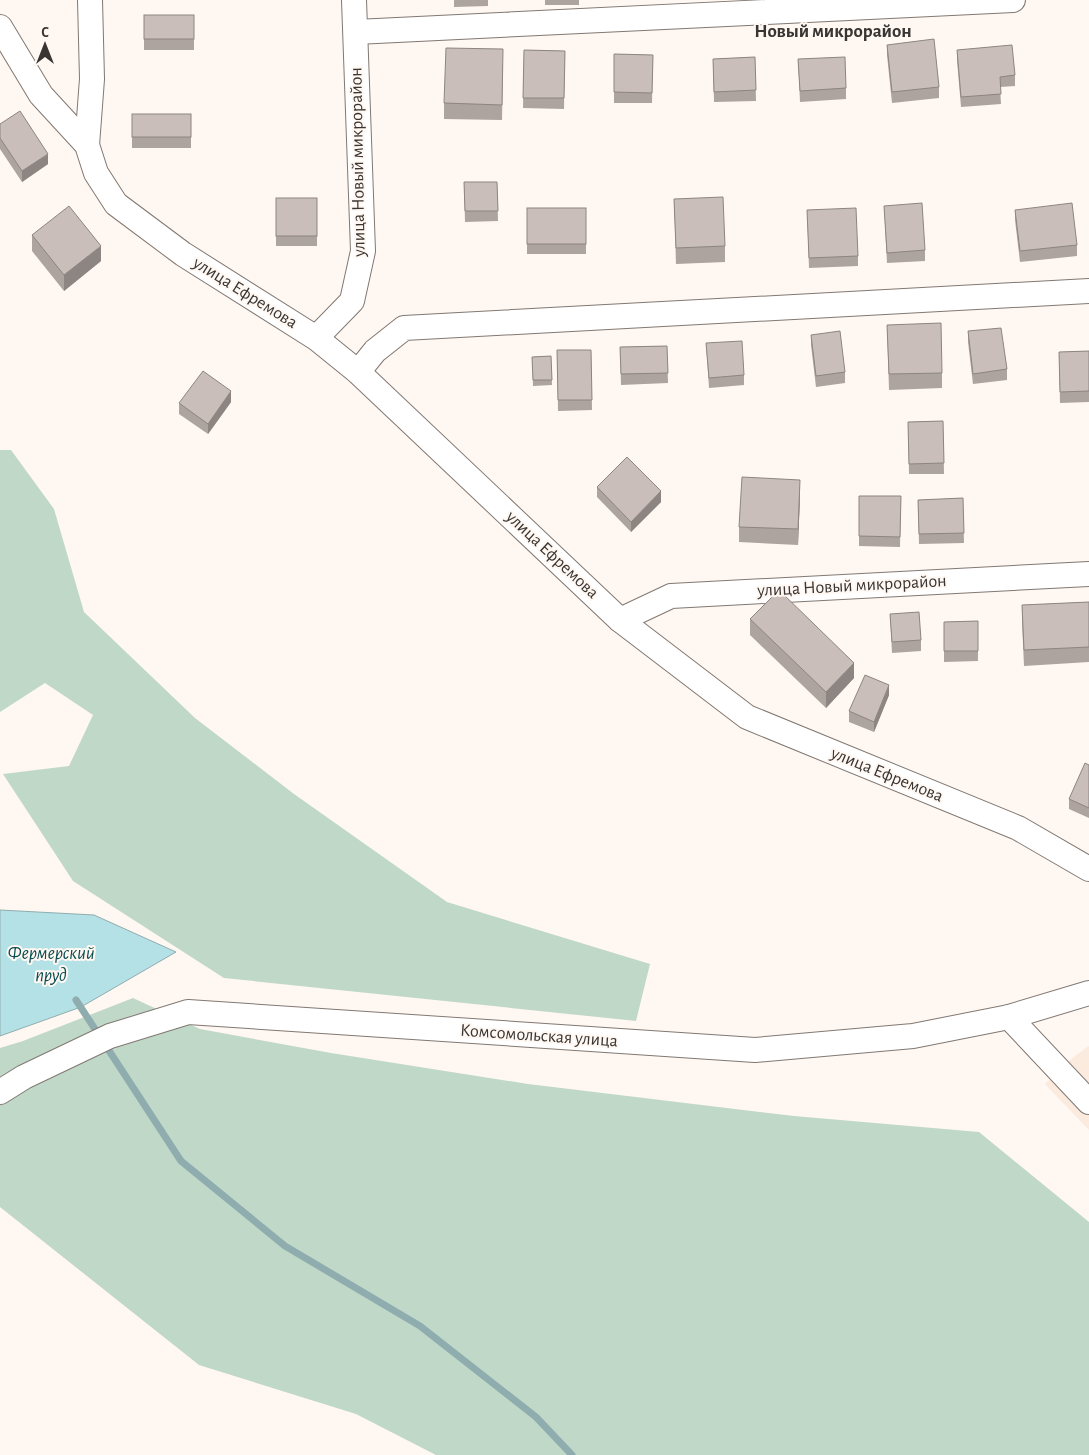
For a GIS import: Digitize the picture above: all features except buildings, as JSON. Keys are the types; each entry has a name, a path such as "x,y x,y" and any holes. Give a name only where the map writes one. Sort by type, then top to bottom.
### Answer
{"street":[{"name":"улица Ефремова","path":"90,0 92,79 87,145 96,173 116,204 183,254 316,338 358,372 620,620 747,717 1018,828 1089,869"},
{"name":"улица Новый микрорайон","path":"316,338 352,301 363,251 354,0"},
{"path":"356,32 1013,0"},
{"name":"улица Ефремова","path":"0,27 42,95 87,145"},
{"path":"358,372 375,350 404,328 1089,291"},
{"name":"улица Новый микрорайон","path":"620,620 671,596 1089,574"},
{"name":"Комсомольская улица","path":"0,1092 24,1077 110,1036 188,1012 755,1050 913,1036 1009,1017 1089,993"},
{"path":"1009,1017 1089,1102"}],"shaded area":[{"path":"1089,1046 1089,1130 1045,1084 1075,1056"}],"green space":[{"path":"0,450 11,450 54,509 84,612 195,718 294,794 447,902 650,964 636,1021 224,978 73,881 3,774 69,766 93,715 45,683 0,712"},
{"path":"133,998 200,1029 331,1053 528,1084 794,1116 979,1132 1089,1222 1089,1455 436,1455 356,1414 199,1365 0,1207 0,1048 23,1041"}],"water":[{"name":"Фермерский пруд","path":"0,910 94,915 176,952 81,1007 0,1036"}],"waterway":[{"path":"76,1000 181,1161 285,1246 420,1326 536,1417 572,1455"}],"district":[{"name":"Новый микрорайон","path":"833,31"}]}
